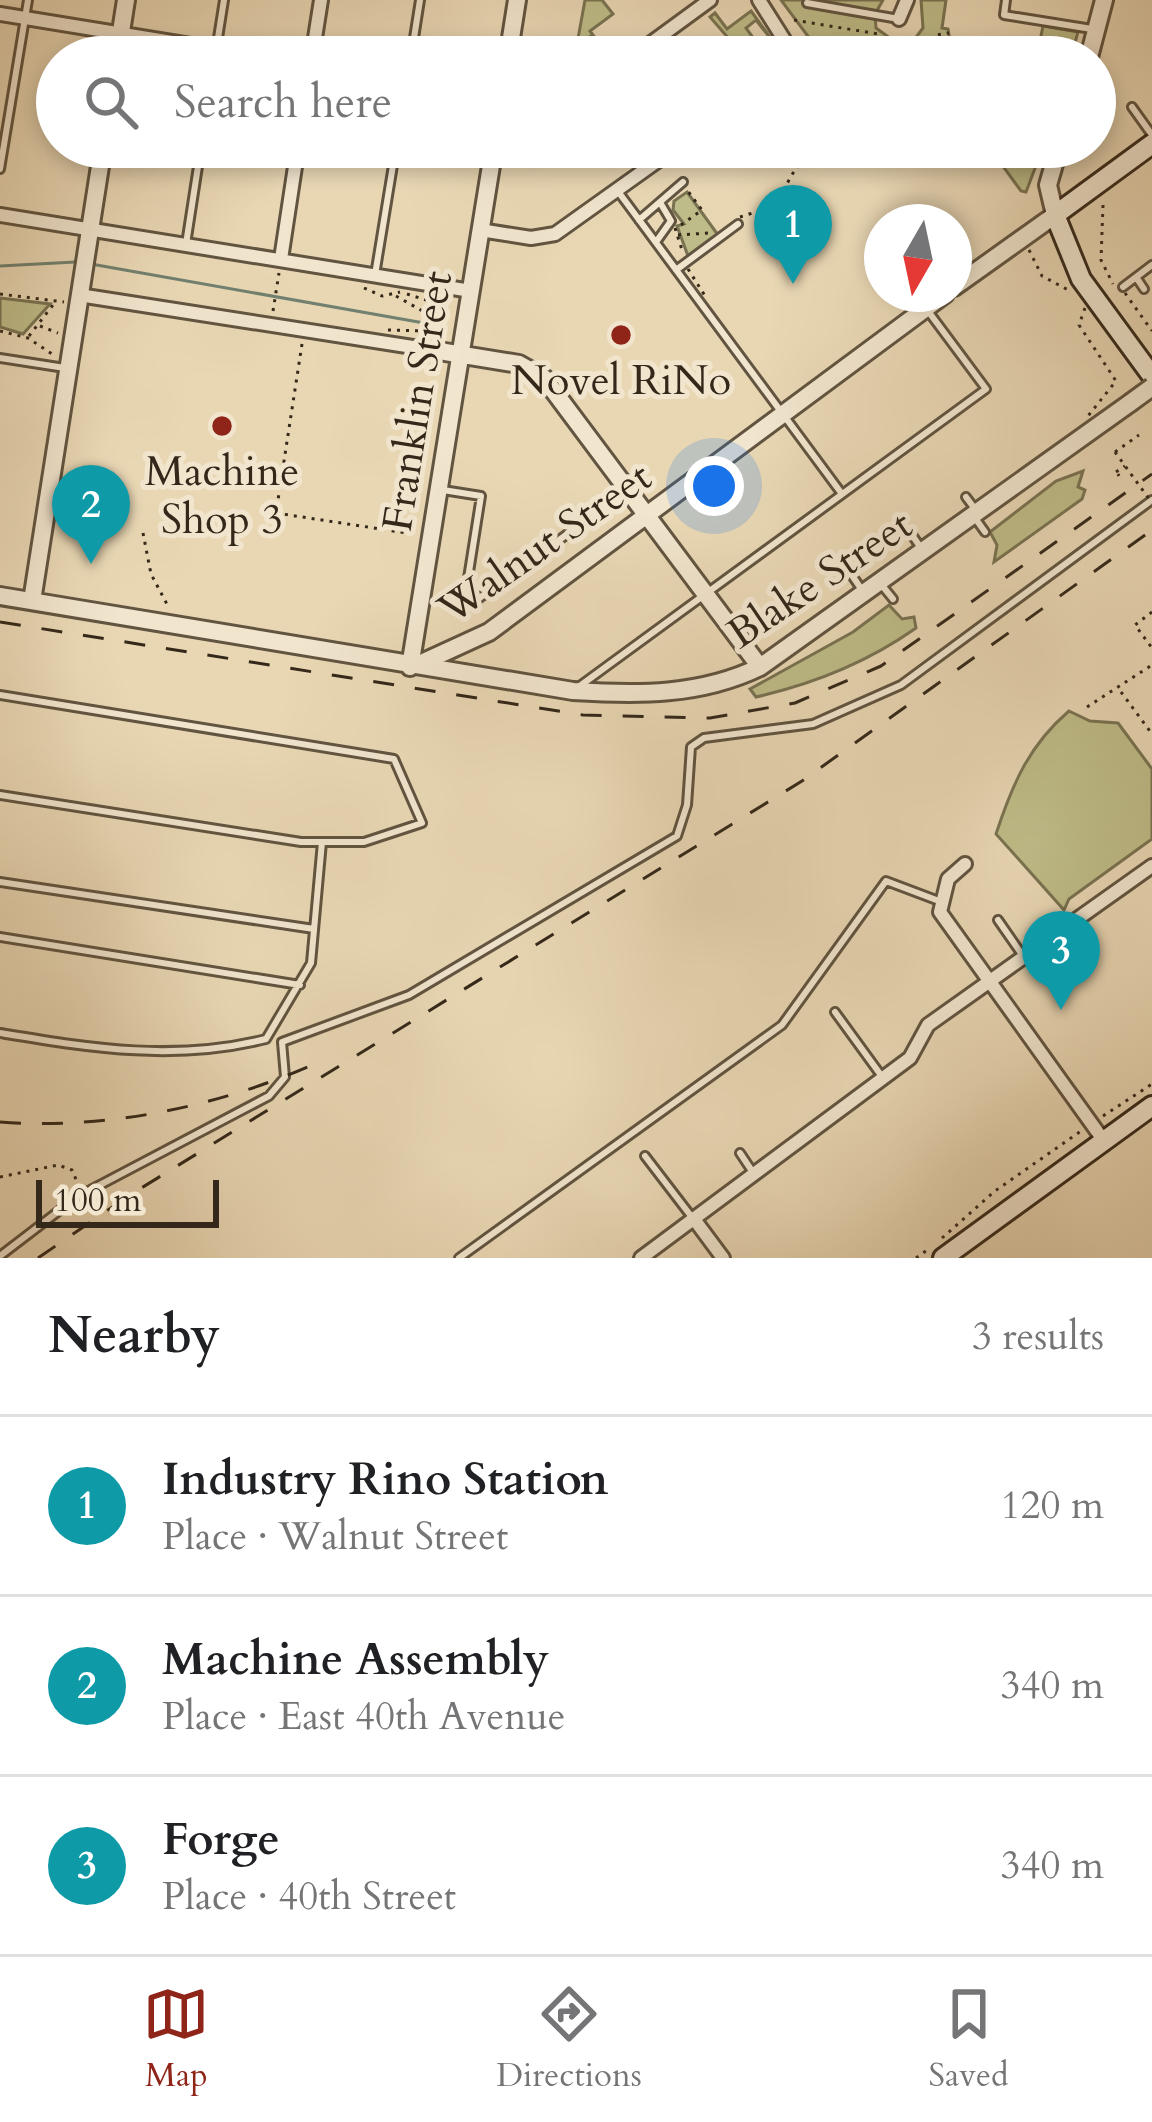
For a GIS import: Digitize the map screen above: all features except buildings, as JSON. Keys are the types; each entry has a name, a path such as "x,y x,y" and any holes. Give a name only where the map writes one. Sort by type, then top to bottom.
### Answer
{"main road":[{"path":"1116,167 1152,139"},
{"path":"1115,168 1055,215 1081,279 1152,376"},
{"path":"943,1258 1152,1106"}],"street":[{"path":"121,34 126,0"},
{"path":"316,36 321,0"},
{"path":"511,36 517,0"},
{"path":"661,36 710,0"},
{"path":"759,0 782,36"},
{"path":"899,19 907,0"},
{"path":"1095,36 1104,0"},
{"path":"0,14 131,36"},
{"path":"32,602 62,363 100,168"},
{"path":"280,266 295,168"},
{"name":"Franklin Street","path":"410,667 439,490 453,353 470,290 490,168"},
{"path":"480,230 547,237 648,168"},
{"path":"972,274 1055,215 1048,180 1052,168"},
{"path":"0,214 89,238 186,244 280,266 470,290"},
{"path":"76,293 519,364 538,373 760,667"},
{"name":"Walnut Street","path":"410,667 489,632 921,312"},
{"name":"Blake Street","path":"0,596 573,691 677,692 723,682 760,667 872,588 918,543 1152,387"},
{"path":"965,864 948,879 939,902 941,914 1104,1141"},
{"path":"640,1258 910,1058 928,1025 1152,866"},
{"path":"694,1219 723,1258"}],"lane":[{"path":"0,170 28,0"},
{"path":"218,36 224,0"},
{"path":"414,36 420,0"},
{"path":"1006,0 1004,15 1097,30"},
{"path":"807,3 899,19"},
{"path":"1132,107 1152,139"},
{"path":"186,244 198,168"},
{"path":"375,275 393,168"},
{"path":"639,220 683,183"},
{"path":"617,190 842,494"},
{"path":"656,242 671,221 661,204"},
{"path":"676,270 738,224"},
{"path":"1123,287 1152,266"},
{"path":"1136,277 1144,289"},
{"path":"573,691 986,389 929,312"},
{"path":"0,358 62,363"},
{"path":"439,490 481,496 463,610 592,515"},
{"path":"0,1033 136,1054 214,1052 266,1039 282,1042 409,995 676,836 687,805 691,747 704,738 813,724 901,685 1152,502"},
{"path":"972,508 985,532"},
{"path":"812,517 820,528"},
{"path":"849,571 892,599"},
{"path":"0,695 394,759 422,823 364,842 322,842 0,795"},
{"path":"266,1039 311,963 322,842"},
{"path":"0,881 314,929"},
{"path":"459,1258 782,1024 886,881 939,902"},
{"path":"998,920 1025,959"},
{"path":"0,937 300,985"},
{"path":"835,1012 883,1078"},
{"path":"0,1256 77,1197 269,1096 285,1077 282,1042"},
{"path":"740,1154 754,1174"},
{"path":"645,1156 694,1219"}],"path":[{"path":"794,20 878,34"},
{"path":"855,36 857,31"},
{"path":"935,36 950,33"},
{"path":"738,224 746,213 774,206 796,168"},
{"path":"683,183 702,210 676,224 676,235 706,298"},
{"path":"1103,206 1099,232 1104,271 1152,331"},
{"path":"676,235 702,236 719,227"},
{"path":"1032,254 1042,276"},
{"path":"273,312 280,266"},
{"path":"389,330 428,331 428,290"},
{"path":"0,294 56,301 76,293"},
{"path":"391,294 428,311 450,312"},
{"path":"28,338 56,301"},
{"path":"1087,307 1079,325 1116,381 1088,417"},
{"path":"38,325 60,333"},
{"path":"0,332 28,338 62,363"},
{"path":"302,344 276,513 413,534"},
{"path":"1139,434 1115,452 1152,502"},
{"path":"1118,474 1125,466"},
{"path":"142,533 151,574 170,609"},
{"path":"1152,612 1136,625 1152,648"},
{"path":"1087,707 1120,690 1152,665"},
{"path":"1120,690 1152,734"},
{"path":"1110,1111 1152,1084"},
{"path":"916,1258 995,1191 1072,1137"},
{"path":"0,1177 58,1166 77,1177 77,1197"}],"shaded area":[{"path":"585,0 602,0 613,14 590,31 594,36 578,36"},
{"path":"781,0 883,0 875,14 876,28 887,36 808,36"},
{"path":"921,0 946,0 942,28 948,29 949,36 917,36 923,28"},
{"path":"751,11 769,36 756,20 746,28 752,36 727,36 710,17 715,13 727,29"},
{"path":"1043,26 1078,32 1077,36 1041,36"},
{"path":"1004,168 1035,168 1026,192"},
{"path":"687,192 718,235 688,256 677,226 684,224 673,210 674,201"},
{"path":"0,298 50,304 23,334 0,327"},
{"path":"1083,471 1078,487 1085,490 1082,499 994,562 997,545 990,532 1056,481"},
{"path":"889,605 902,619 914,617 916,628 859,661 798,686 756,697 750,689 853,632"},
{"path":"1069,711 1090,721 1118,723 1152,769 1152,839 1069,899 1064,910 996,834 1024,767"}],"waterway":[{"path":"0,266 75,262"},
{"path":"91,264 424,323"}],"railway":[{"path":"0,622 583,715 710,718 795,703 881,666 1152,474"},
{"path":"38,1258 130,1195 802,781 1152,530"},
{"path":"0,1122 82,1122 164,1111 244,1091 321,1061"}],"place":[{"name":"Industry Rino Station","path":"793,284"},
{"name":"Novel RiNo","path":"621,335"},
{"name":"Machine Shop 3","path":"222,426"},
{"name":"Machine Assembly","path":"91,564"},
{"name":"Forge","path":"1061,1010"}]}
